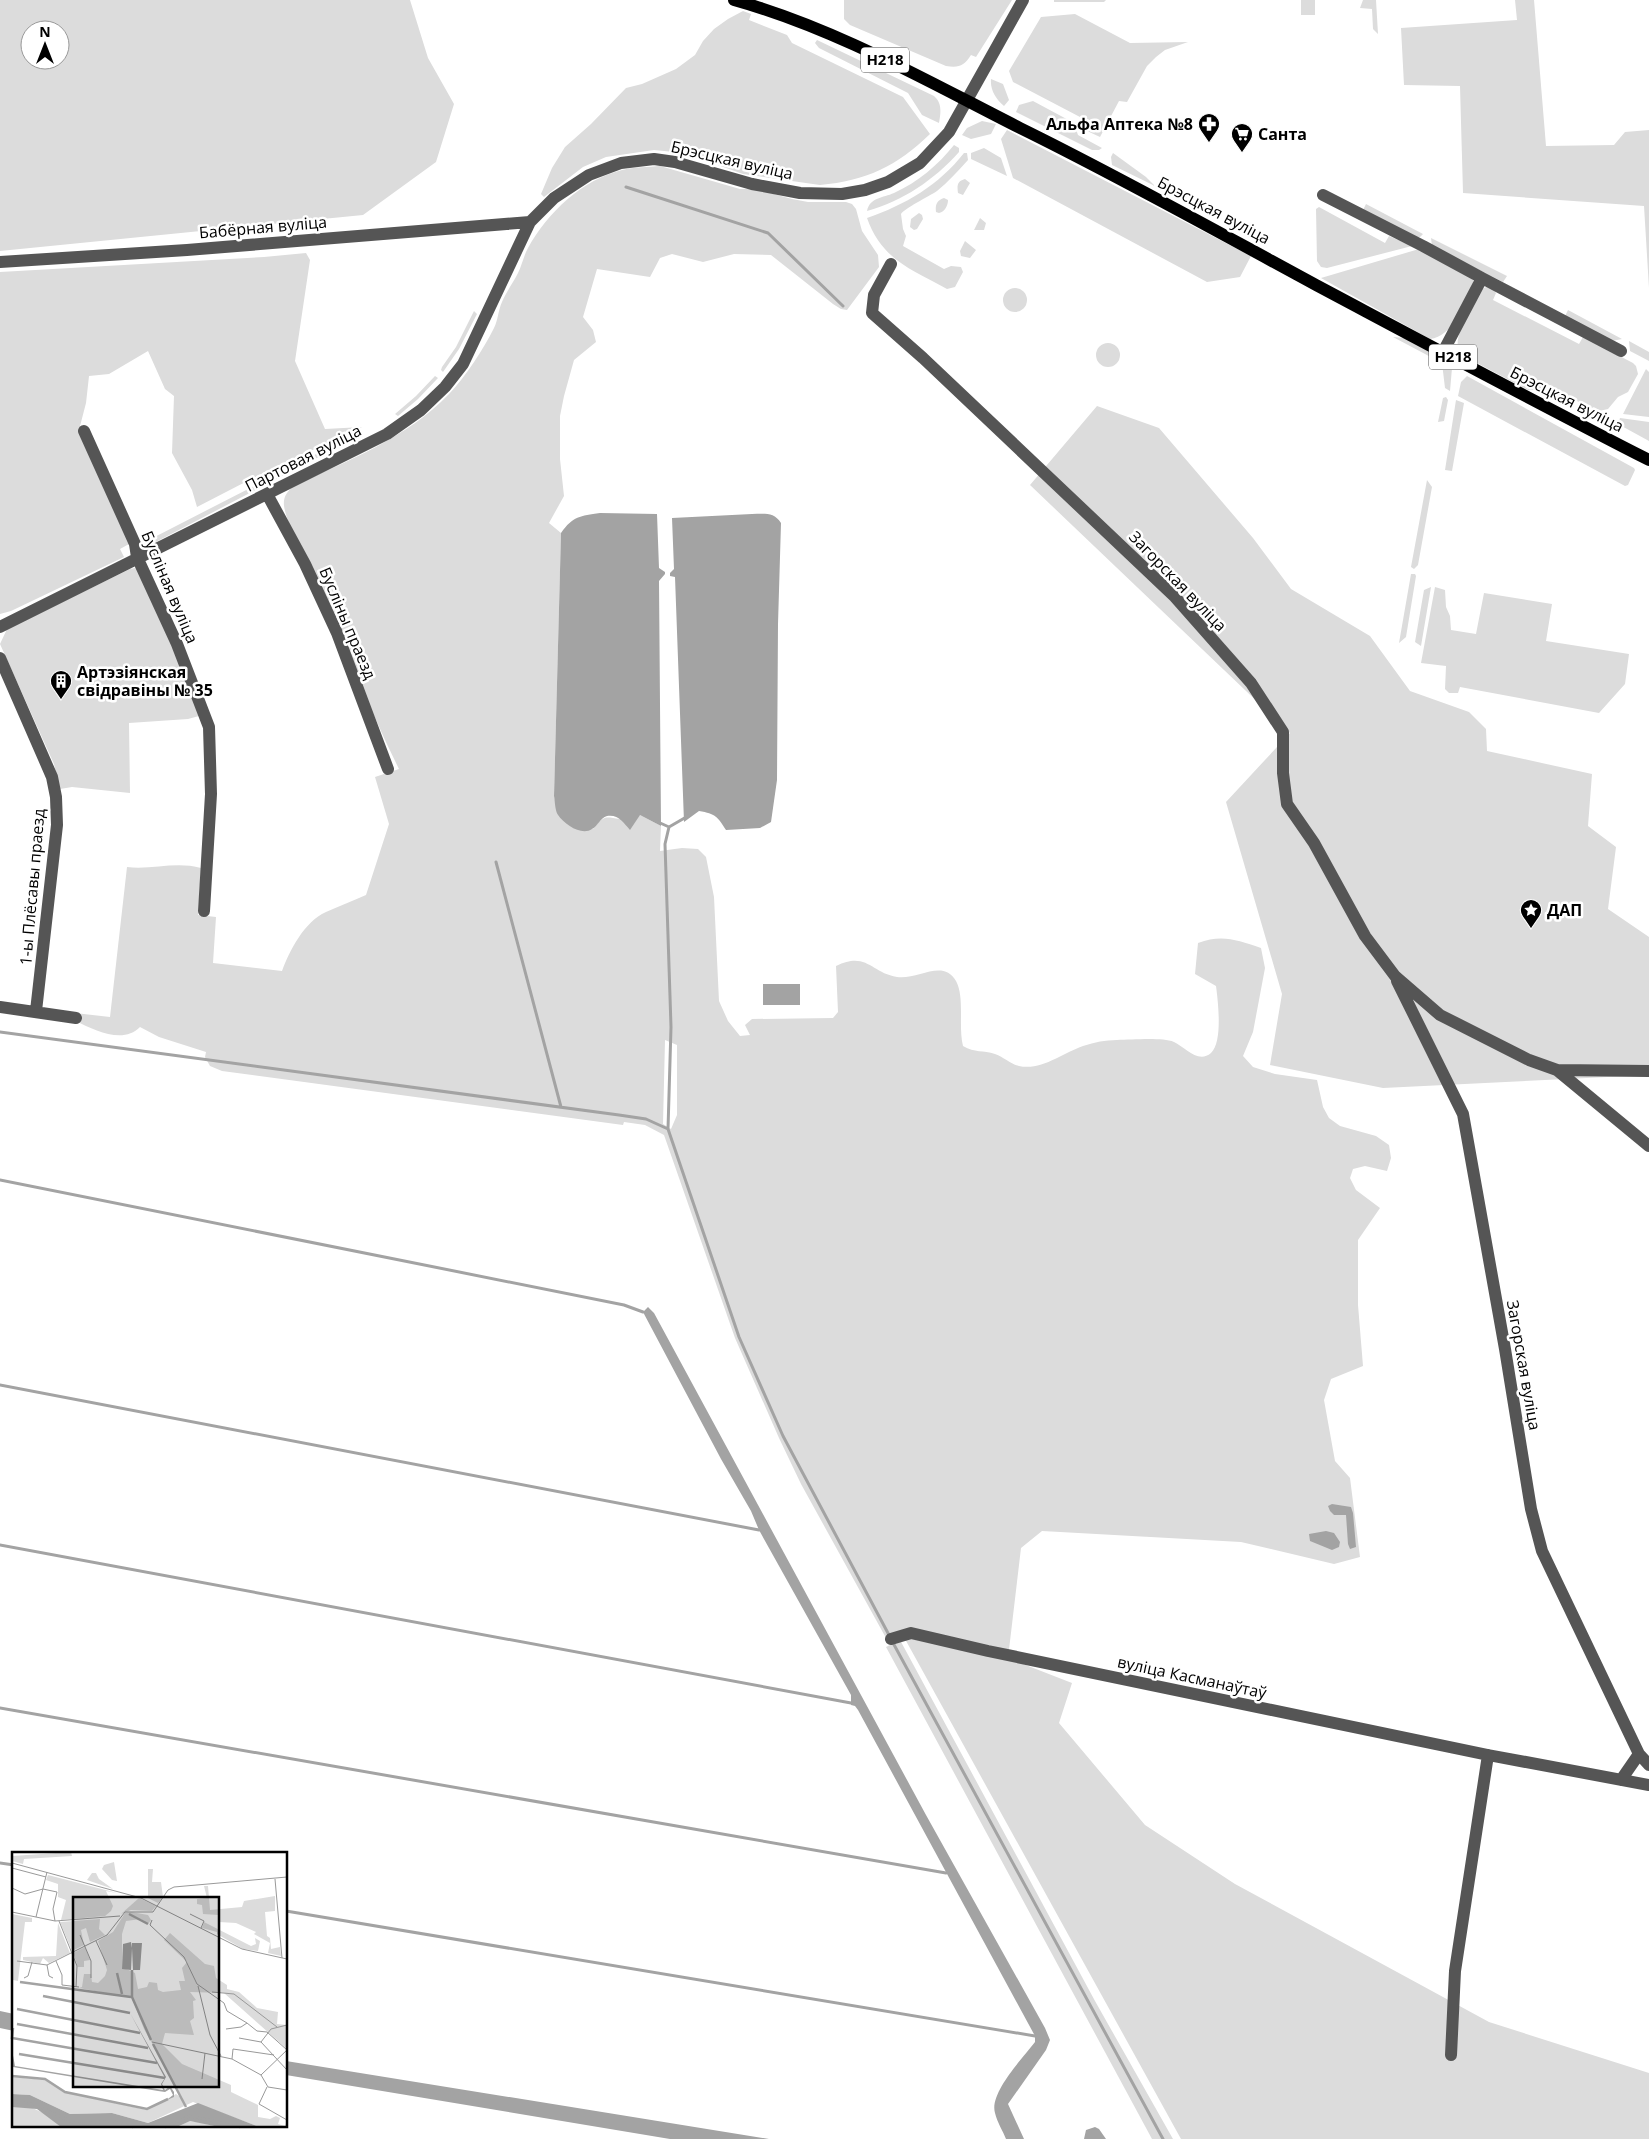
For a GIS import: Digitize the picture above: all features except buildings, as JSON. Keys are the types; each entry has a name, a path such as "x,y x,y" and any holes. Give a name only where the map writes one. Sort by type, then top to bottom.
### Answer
{"main road":[{"name":"Брэсцкая вуліца","path":"734,0 772,11 834,35 968,100 1108,172 1649,460"}],"street":[{"path":"968,100 1023,0"},
{"name":"Брэсцкая вуліца","path":"530,222 554,198 589,175 620,163 654,159 675,162 752,184 800,193 842,194 865,190 888,182 920,163 948,132 968,100"},
{"path":"1323,196 1621,350"},
{"name":"Бабёрная вуліца","path":"0,262 187,250 530,222"},
{"name":"Партовая вуліца","path":"0,627 137,557 387,434 421,410 445,386 463,364 530,222"},
{"name":"Загорская вуліца","path":"891,264 874,295 872,313 938,371 1175,597 1256,690 1283,732 1283,773 1287,804 1314,843 1365,936 1395,976 1462,1114 1505,1349 1531,1509 1542,1551 1639,1754 1649,1765"},
{"path":"1443,352 1482,278"},
{"name":"Бусліная вуліца","path":"84,431 135,544 137,557 177,644 209,727 211,794 204,911"},
{"name":"Бусліны праезд","path":"267,494 305,564 337,633 388,769"},
{"name":"1-ы Плёсавы праезд","path":"0,658 46,761 56,797 57,825 36,1010"},
{"name":"Загорская вуліца","path":"1395,976 1440,1015 1529,1060 1557,1070 1649,1146"},
{"path":"0,1007 36,1010 76,1018"},
{"path":"1557,1070 1649,1071"},
{"name":"вуліца Касманаўтаў","path":"891,1638 911,1633 988,1651 1488,1754 1649,1785"},
{"path":"1451,2055 1455,1970 1488,1754"},
{"path":"1621,1780 1639,1754"}],"shaded area":[{"path":"0,0 410,0 428,58 454,104 436,162 363,215 0,251"},
{"path":"844,0 1012,0 976,57 971,55 966,62 954,67 946,66 850,25 844,19"},
{"path":"1054,0 1106,0 1104,2 1054,2"},
{"path":"1301,0 1315,0 1315,15 1301,15"},
{"path":"1363,0 1376,0 1378,34 1373,29 1372,9 1360,8"},
{"path":"1515,0 1534,0 1546,146 1614,145 1625,132 1649,130 1649,288 1644,206 1463,193 1460,86 1404,85 1401,28 1517,20"},
{"path":"743,11 751,14 749,20 787,35 792,43 903,97 930,134 905,155 880,170 866,176 837,183 820,185 743,174 684,153 654,150 606,157 583,167 544,197 541,194 552,168 565,147 591,124 626,88 642,84 676,69 695,55 703,41 714,29"},
{"path":"1075,14 1130,43 1188,42 1165,50 1147,66 1127,102 1119,101 1100,137 1085,130 1080,117 1013,82 1009,71 1041,17"},
{"path":"817,40 934,96 940,108 939,123 922,115 908,93 819,48 815,43"},
{"path":"991,79 1003,84 1009,100 1004,106 994,94 991,87"},
{"path":"1033,101 1074,123 1078,135 1102,148 1092,150 1016,112 1019,105"},
{"path":"982,121 996,124 991,134 971,139 962,135 967,128"},
{"path":"1007,130 1251,256 1240,277 1207,282 1013,178 1001,139"},
{"path":"954,145 959,148 959,152 939,172 893,202 867,211 874,200 903,189 919,178 934,166"},
{"path":"984,148 1001,158 1007,176 971,159 971,153"},
{"path":"964,153 967,153 968,160 949,180 937,191 901,214 906,236 903,246 944,269 951,266 961,267 963,272 955,287 947,289 910,269 889,254 873,232 867,218 895,207 920,193 944,175"},
{"path":"1113,153 1146,177 1155,186 1112,165 1111,157"},
{"path":"660,166 740,189 756,189 808,202 846,202 852,204 856,209 862,231 878,255 879,267 847,310 833,304 771,255 734,254 703,262 672,254 660,258 650,277 597,269 583,317 593,330 596,342 574,360 564,396 560,416 560,459 564,496 549,523 561,533 554,796 558,815 593,829 605,818 622,819 640,815 661,826 660,851 682,848 698,849 706,857 714,897 719,1001 728,1021 740,1036 750,1035 745,1025 752,1019 833,1018 838,1012 836,966 855,961 868,964 888,975 897,977 913,976 937,970 951,974 959,988 963,1046 971,1050 995,1054 1019,1066 1027,1067 1044,1064 1083,1046 1113,1040 1168,1040 1201,1057 1211,1053 1215,1048 1218,1031 1218,1011 1216,986 1195,974 1198,943 1215,939 1230,939 1261,948 1265,968 1253,1032 1243,1056 1253,1067 1275,1074 1317,1080 1323,1107 1329,1118 1340,1126 1376,1136 1389,1145 1391,1158 1387,1171 1365,1166 1353,1169 1350,1178 1356,1190 1380,1208 1358,1240 1358,1305 1363,1366 1331,1379 1324,1400 1335,1461 1350,1478 1360,1557 1334,1564 1241,1542 1042,1531 1021,1548 1008,1658 1072,1683 1059,1723 1145,1825 1235,1884 1489,2022 1649,2073 1649,2139 1181,2139 905,1639 886,1638 801,1484 735,1338 664,1135 645,1125 624,1122 623,1125 222,1071 210,1066 205,1057 206,1052 159,1037 140,1027 126,1035 118,1035 100,1032 76,1021 75,1013 110,1017 127,867 182,865 201,868 198,915 216,917 213,963 282,971 299,937 311,922 326,912 366,895 389,824 375,777 399,769 368,701 320,586 290,525 284,506 285,497 293,486 355,458 395,436 432,410 449,394 468,371 490,336 505,295 518,273 528,248 546,222 568,199 593,181 607,175 627,169","holes":["665,1040 677,1045 677,1115 671,1129 663,1124"]},
{"path":"965,179 970,183 963,195 958,193 958,186 960,181"},
{"path":"944,198 948,200 946,208 939,213 936,212 937,203"},
{"path":"1366,204 1423,234 1420,237 1416,237 1363,210"},
{"path":"1319,207 1385,243 1389,236 1412,246 1327,268 1321,267 1317,261 1316,209"},
{"path":"919,213 923,219 917,229 914,230 910,227 911,219"},
{"path":"980,218 986,223 984,230 974,230"},
{"path":"1431,238 1507,276 1503,282 1432,246"},
{"path":"965,241 976,250 970,258 961,256 960,251"},
{"path":"1419,249 1473,280 1473,287 1461,311 1451,326 1438,337 1430,339 1321,278"},
{"path":"306,253 310,260 295,361 325,429 362,427 263,473 197,507 192,490 172,453 174,396 165,389 148,351 109,374 89,376 86,403 79,430 129,544 120,549 124,557 11,611 0,614 0,272"},
{"path":"1486,287 1492,288 1496,293 1493,300 1579,344 1583,337 1633,363 1638,374 1628,392 1618,397 1608,409 1599,411 1555,391 1528,390 1460,354 1458,339 1460,330 1482,289"},
{"path":"1015,288 1023,292 1027,300 1023,308 1015,312 1007,308 1003,300 1007,292"},
{"path":"1568,310 1622,339 1612,341 1565,316"},
{"path":"474,311 477,314 459,349 443,372 441,370 442,367 456,347"},
{"path":"1393,337 1405,338 1450,362 1452,368 1450,391 1445,388 1442,363"},
{"path":"1629,341 1649,352 1649,361 1630,351"},
{"path":"1108,343 1116,347 1120,355 1116,363 1108,367 1100,363 1096,355 1100,347"},
{"path":"1646,369 1649,372 1649,417 1623,414"},
{"path":"435,376 438,378 418,399 398,416 395,414 416,396"},
{"path":"1467,376 1634,468 1635,470 1628,485 1625,486 1458,396 1461,382"},
{"path":"1446,397 1448,400 1444,421 1438,422 1443,398"},
{"path":"1456,400 1464,403 1452,471 1445,470"},
{"path":"1097,406 1159,428 1253,538 1291,589 1370,636 1410,691 1469,712 1486,729 1487,751 1592,774 1588,826 1616,847 1608,909 1649,937 1649,1075 1383,1088 1270,1065 1282,994 1226,802 1290,733 1030,485"},
{"path":"1620,418 1649,422 1649,441 1618,424"},
{"path":"359,432 361,435 152,544 141,544"},
{"path":"1427,480 1432,487 1418,565 1414,569 1411,567"},
{"path":"600,513 657,514 659,568 665,572 659,581 661,826 640,815 630,830 618,818 607,816 594,828 583,831 565,822 558,815 556,809 554,796 561,533 573,520"},
{"path":"752,514 772,515 781,523 777,780 771,822 760,828 726,830 716,816 699,811 684,822 675,577 670,576 674,569 672,518"},
{"path":"135,568 139,570 176,651 199,716 188,719 129,723 130,793 72,787 60,789 54,764 0,644 7,629"},
{"path":"1411,574 1416,576 1406,637 1399,643"},
{"path":"1431,587 1421,646 1415,642 1424,590"},
{"path":"1435,587 1445,590 1446,607 1450,616 1451,630 1476,634 1484,593 1552,604 1546,641 1629,654 1625,684 1599,713 1460,687 1458,693 1449,693 1445,689 1446,666 1421,663"},
{"path":"763,984 800,984 800,1005 763,1005"},
{"path":"648,1307 654,1313 926,1815 1045,2028 1050,2040 1046,2050 1008,2104 1024,2139 1006,2139 995,2113 995,2105 1002,2086 1015,2066 1035,2042 1035,2036 858,1710 855,1706 851,1705 851,1695 759,1530 751,1511 721,1459 643,1312"},
{"path":"1332,1504 1351,1507 1356,1547 1350,1549 1348,1544 1346,1515 1334,1515 1328,1506"},
{"path":"1326,1531 1334,1533 1340,1542 1339,1547 1332,1550 1310,1541 1309,1534"},
{"path":"900,1640 1095,2001 1173,2139 1152,2139 886,1647"},
{"path":"0,2011 12,2014 12,2031 0,2028"},
{"path":"288,2061 769,2139 670,2139 288,2075"},
{"path":"1095,2127 1099,2129 1106,2139 1084,2139 1086,2130"}],"waterway":[{"path":"626,187 768,233 843,306"},
{"path":"688,816 669,827 665,844 671,1027 668,1129 739,1337 783,1436 889,1635"},
{"path":"658,822 669,827"},
{"path":"496,862 561,1107"},
{"path":"0,1032 619,1115 646,1119 668,1129"},
{"path":"0,1180 624,1305 643,1312"},
{"path":"0,1385 759,1530"},
{"path":"0,1545 851,1703"},
{"path":"892,1641 1163,2139"},
{"path":"0,1708 946,1873"},
{"path":"0,1863 12,1865"},
{"path":"288,1911 1035,2036"}],"place":[{"name":"Альфа Аптека №8","path":"1209,143"},
{"name":"Санта","path":"1242,153"},
{"name":"Артэзіянская свідравіны № 35","path":"61,700"},
{"name":"ДАП","path":"1531,929"}]}
